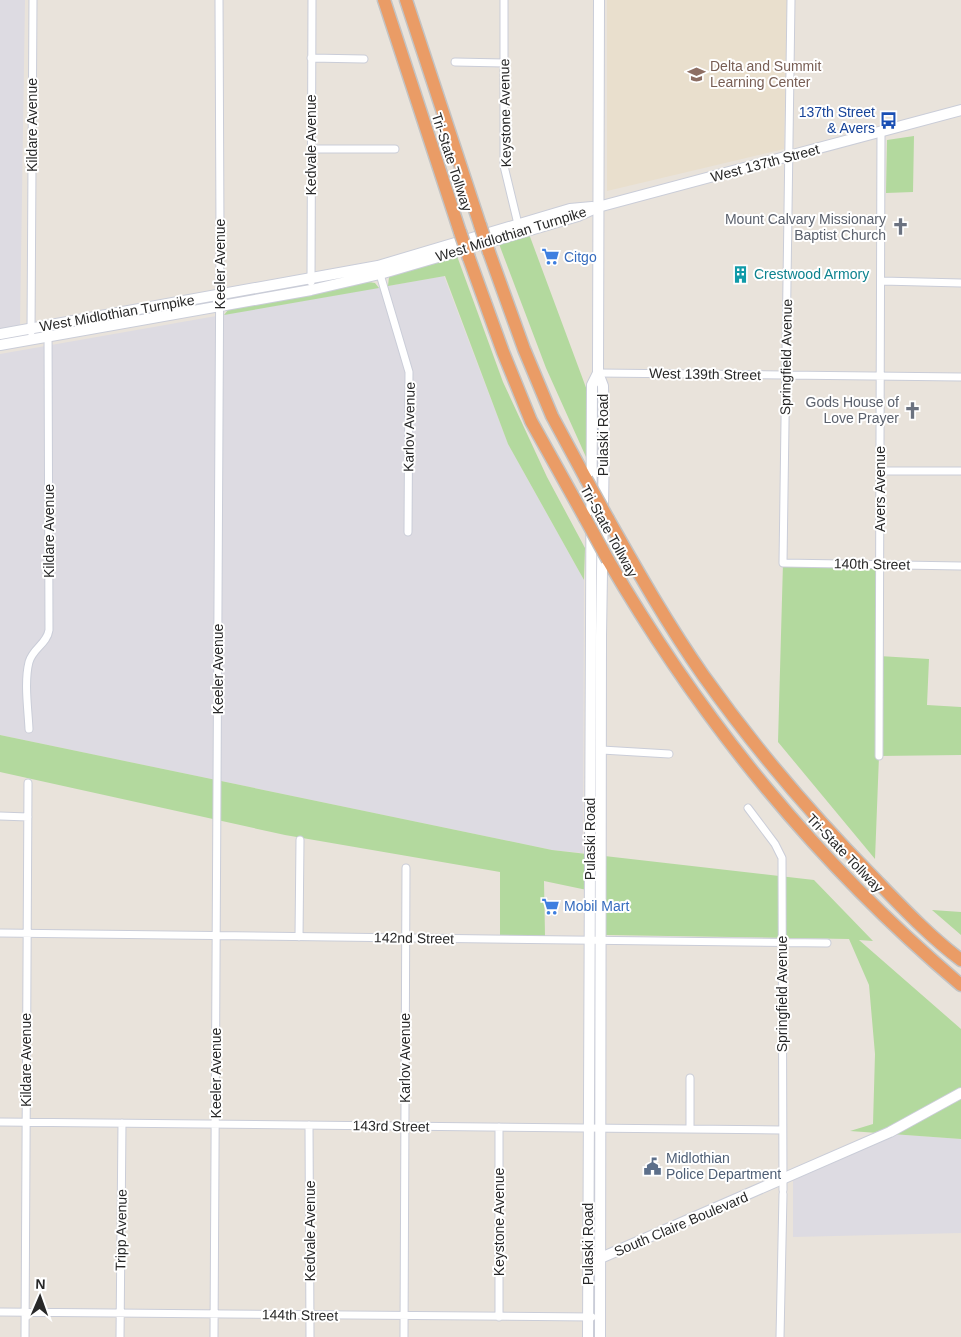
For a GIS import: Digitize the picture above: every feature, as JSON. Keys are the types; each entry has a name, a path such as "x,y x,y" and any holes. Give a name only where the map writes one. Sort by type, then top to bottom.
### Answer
{"highway":[{"name":"Tri-State Tollway","path":"384,0 469,258 531,421 608,560 682,680 742,760 804,834 917,946 961,985"},
{"name":"Tri-State Tollway","path":"406,0 489,252 524,349 552,416 608,519 654,598 702,674 756,746 824,828 886,891 961,960"}],"main road":[{"name":"Pulaski Road","path":"588,1337 588,1262 595,1128 600,940 602,750 604,396 603,386 598,373 599,0"},
{"name":"West 137th Street","path":"598,207 961,110"},
{"name":"West Midlothian Turnpike","path":"0,334 311,278 379,270 518,224 570,209 598,207"},
{"name":"West Midlothian Turnpike","path":"0,345 311,290 578,216 598,207"},
{"name":"Pulaski Road","path":"598,373 592,385 589,940 601,1258 600,1337"},
{"name":"South Claire Boulevard","path":"588,1262 783,1188 961,1093"}],"street":[{"name":"Kildare Avenue","path":"31,340 33,0"},
{"name":"Keeler Avenue","path":"214,1337 220,306 219,0"},
{"name":"Kedvale Avenue","path":"311,290 312,0"},
{"name":"Keystone Avenue","path":"504,0 504,166 518,224"},
{"name":"Springfield Avenue","path":"783,563 791,0"},
{"path":"311,58 364,59"},
{"path":"455,62 504,63"},
{"name":"Avers Avenue","path":"879,756 881,132"},
{"path":"311,149 395,149"},
{"name":"Karlov Avenue","path":"379,270 409,372 408,532"},
{"path":"882,280 961,284"},
{"name":"Kildare Avenue","path":"28,729 29,662 34,652 47,639 49,630 48,326"},
{"name":"West 139th Street","path":"598,373 961,377"},
{"path":"880,471 961,471"},
{"name":"140th Street","path":"783,563 961,566"},
{"path":"602,750 669,754"},
{"name":"Kildare Avenue","path":"25,1337 28,783"},
{"name":"Springfield Avenue","path":"748,808 775,844 782,858 783,1188 780,1337"},
{"path":"0,816 28,816"},
{"path":"299,937 300,840"},
{"name":"Karlov Avenue","path":"404,1337 406,868"},
{"name":"142nd Street","path":"0,933 827,943"},
{"path":"690,1078 690,1129"},
{"name":"143rd Street","path":"0,1122 782,1130"},
{"name":"Tripp Avenue","path":"120,1337 122,1124"},
{"name":"Kedvale Avenue","path":"309,1125 310,1337"},
{"name":"Keystone Avenue","path":"499,1127 499,1317"},
{"name":"144th Street","path":"0,1312 600,1317"}],"shaded area":[{"path":"0,0 25,0 20,327 0,330"},
{"name":"Delta and Summit Learning Center","path":"607,0 787,0 784,149 607,191"},
{"path":"444,276 508,444 584,580 583,853 552,850 0,735 0,354"},
{"path":"892,1134 961,1139 961,1233 793,1237 793,1178"}],"green space":[{"path":"914,136 913,192 886,193 887,140"},
{"path":"529,234 588,393 586,457 546,368 499,244"},
{"path":"457,256 503,382 547,477 585,548 584,580 508,444 445,276 388,286 389,277"},
{"path":"369,282 375,283 379,288 224,315 228,310 234,308"},
{"path":"783,563 879,564 879,656 929,659 927,705 961,707 961,755 879,756 875,859 778,742"},
{"path":"0,735 552,850 814,880 873,941 859,940 961,1029 961,1139 850,1131 873,1124 875,1054 869,985 849,939 606,935 606,894 544,881 545,936 500,935 500,872 285,835 0,772"},
{"path":"932,910 961,912 961,935"}],"place":[{"name":"Delta and Summit Learning Center","path":"696,74"},
{"name":"137th Street & Avers","path":"889,120"},
{"name":"Mount Calvary Missionary Baptist Church","path":"900,227"},
{"name":"Citgo","path":"550,257"},
{"name":"Crestwood Armory","path":"740,274"},
{"name":"Gods House of Love Prayer","path":"913,410"},
{"name":"Mobil Mart","path":"550,906"},
{"name":"Midlothian Police Department","path":"652,1166"}]}
